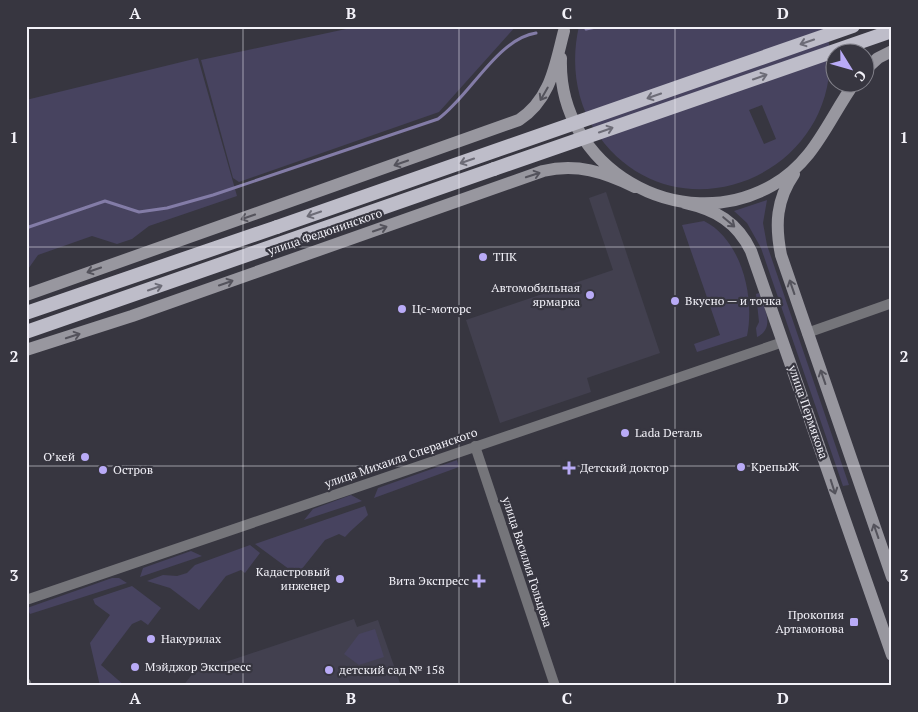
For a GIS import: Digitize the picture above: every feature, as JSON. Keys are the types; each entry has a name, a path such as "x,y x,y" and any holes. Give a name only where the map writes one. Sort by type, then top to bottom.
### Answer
{"highway":[{"name":"улица Федюнинского","path":"26,313 853,26"},
{"name":"улица Федюнинского","path":"26,332 892,31"}],"main road":[{"path":"839,26 842,42"},
{"path":"565,29 561,48 562,82 574,122 598,158 613,172 635,187 659,197 685,203 724,202 749,196 778,182 803,162 819,142 849,92"},
{"path":"26,295 519,120 535,108 548,90 565,29"},
{"path":"876,60 892,51"},
{"path":"831,121 840,92"},
{"name":"улица Пермякова","path":"803,162 782,194 777,228 781,255 892,577"},
{"name":"улица Федюнинского","path":"26,350 132,316 543,172 563,168 587,169 611,176 635,187"},
{"name":"улица Пермякова","path":"685,203 721,215 730,221 745,239 757,264 892,656"}],"street":[{"path":"807,333 892,303"},
{"name":"улица Михаила Сперанского","path":"26,600 783,342"},
{"name":"улица Василия Гольцова","path":"475,446 555,686"}],"shaded area":[{"path":"360,26 516,26 439,112 239,182 233,178 201,60"},
{"path":"579,26 826,26 826,86 815,121 788,155 752,178 711,189 668,185 628,166 594,129 579,92 576,79 575,52","holes":["762,105 776,139 764,144 749,110"]},
{"path":"198,58 237,196 149,226 132,239 117,244 92,236 38,255 26,272 26,100"},
{"name":"Автомобильная ярмарка","path":"606,192 660,353 587,378 591,392 500,423 466,320 613,270 589,198"},
{"path":"767,200 763,223 767,245 849,485 843,486 761,248 747,223 734,211"},
{"path":"704,221 717,230 728,242 743,271 747,288 749,321 747,336 697,352 694,344 720,335 682,225"},
{"path":"759,293 766,311 767,323 763,333 757,337 756,328 759,322 756,294"},
{"path":"457,460 459,467 374,498 378,488"},
{"path":"351,495 362,501 304,520 313,509"},
{"path":"365,506 368,515 345,537 339,534 325,540 297,575 255,544"},
{"path":"250,545 260,553 245,573 241,570 226,576 199,610 170,588 147,581 163,575 177,576 187,573 195,565"},
{"path":"191,551 202,556 140,577 143,568"},
{"path":"112,578 119,578 127,583 30,614 27,608"},
{"path":"132,586 161,608 148,625 141,620 132,624 101,665 125,686 100,686 90,643 110,615 95,604 93,599"},
{"path":"354,619 357,627 378,620 401,686 183,686 193,673"},
{"path":"375,629 384,657 359,665 344,654 359,634"}],"waterway":[{"path":"586,29 601,26"},
{"path":"26,228 105,201 139,212 167,208 213,195 438,119 450,109 496,57 522,37 536,33"}],"place":[{"name":"ТПК","path":"483,257"},
{"name":"Автомобильная ярмарка","path":"590,295"},
{"name":"Вкусно — и точка","path":"675,301"},
{"name":"Цс-моторс","path":"402,309"},
{"name":"Lada Dеталь","path":"625,433"},
{"name":"О’кей","path":"85,457"},
{"name":"КрепыЖ","path":"741,467"},
{"name":"Детский доктор","path":"569,468"},
{"name":"Остров","path":"103,470"},
{"name":"Кадастровый инженер","path":"340,579"},
{"name":"Вита Экспресс","path":"479,581"},
{"name":"Прокопия Артамонова","path":"854,622"},
{"name":"Накурилах","path":"151,639"},
{"name":"Мэйджор Экспресс","path":"135,667"},
{"name":"детский сад № 158","path":"329,670"}]}
